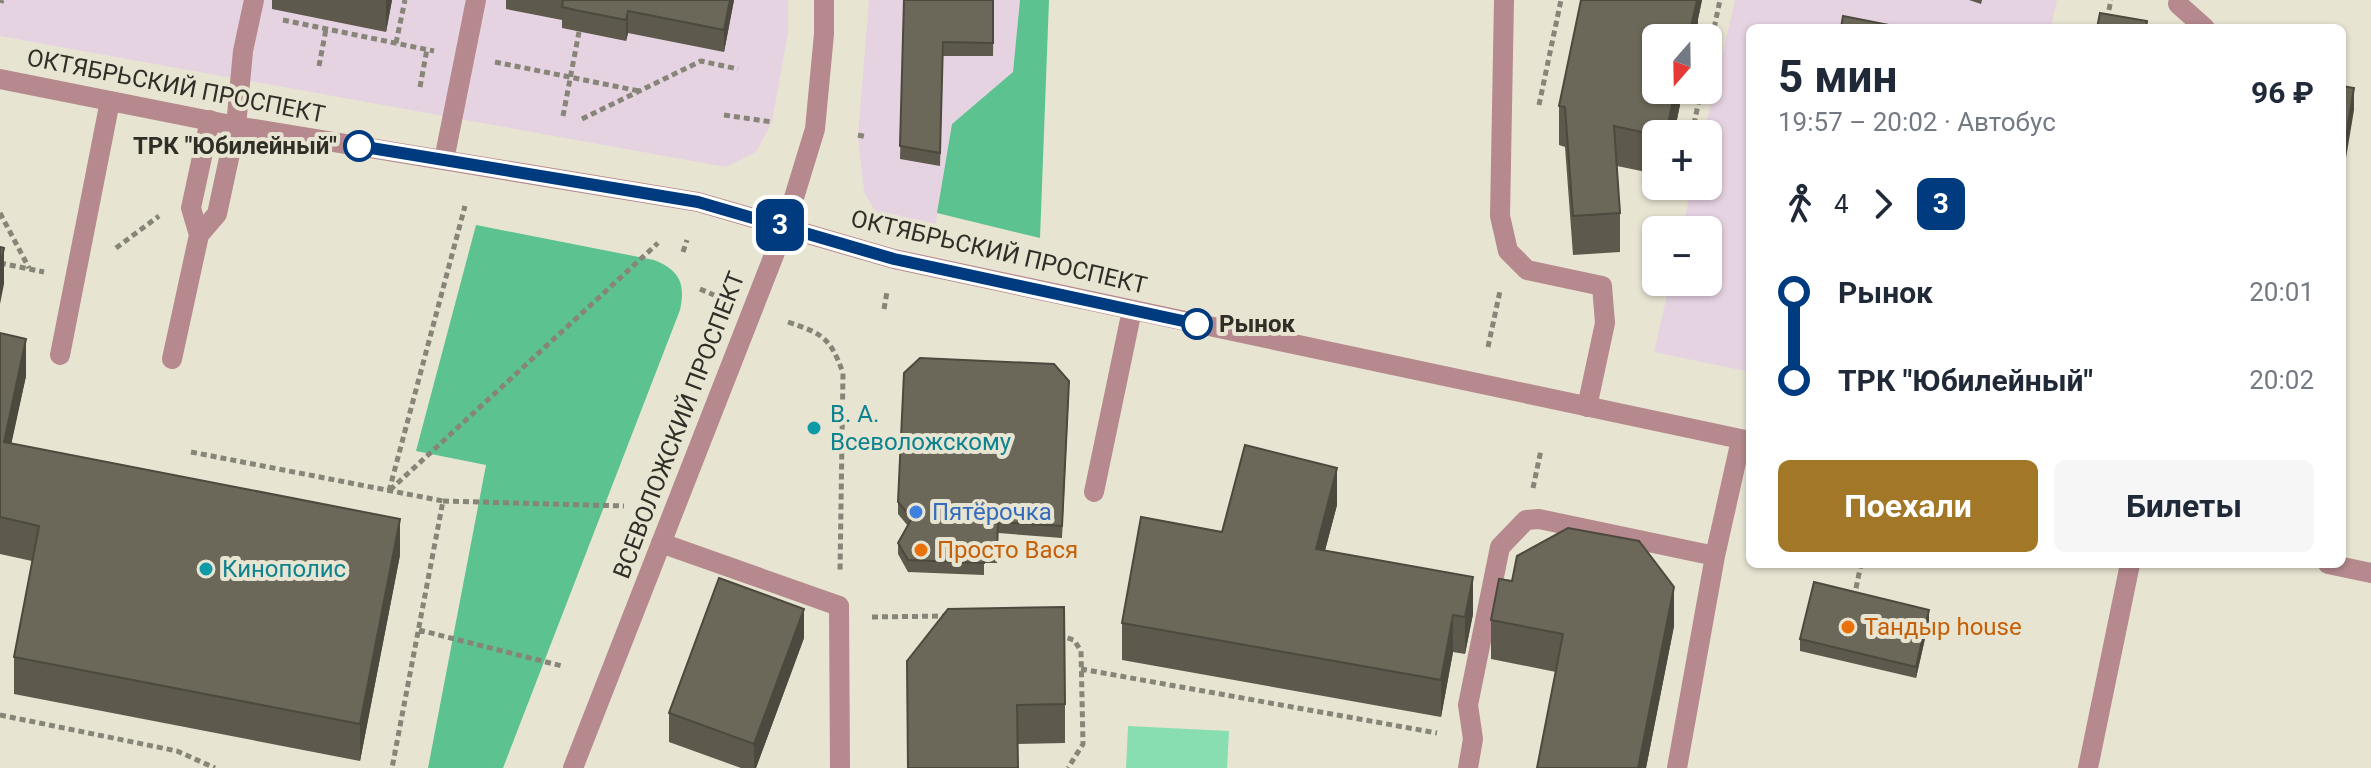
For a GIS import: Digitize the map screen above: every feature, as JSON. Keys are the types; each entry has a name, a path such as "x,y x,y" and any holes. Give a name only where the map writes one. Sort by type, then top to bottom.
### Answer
{"street":[{"path":"172,359 199,235 217,214 236,126 243,51 254,0"},
{"path":"444,160 476,0"},
{"name":"ВСЕВОЛОЖСКИЙ ПРОСПЕКТ","path":"573,768 785,227 815,129 824,0"},
{"path":"1504,0 1500,216 1508,251 1527,270 1602,286 1605,323 1587,407"},
{"path":"2178,4 2200,24"},
{"name":"ОКТЯБРЬСКИЙ ПРОСПЕКТ","path":"0,79 236,126 698,202 894,259 1746,440"},
{"path":"60,355 110,101"},
{"path":"199,235 191,208 210,120"},
{"path":"1094,492 1132,310"},
{"path":"1677,768 1715,556 1746,440"},
{"path":"1468,768 1473,739 1468,705 1500,547 1526,520 1539,519 1715,556"},
{"path":"661,543 839,612 840,768"},
{"path":"2088,768 2129,568"},
{"path":"2346,568 2371,573"}],"path":[{"path":"396,43 405,0"},
{"path":"1715,24 1720,0"},
{"path":"2106,24 2111,0"},
{"path":"319,66 326,29"},
{"path":"563,116 579,32"},
{"path":"420,87 427,49"},
{"path":"582,119 701,61 738,69"},
{"path":"724,115 772,122"},
{"path":"858,135 867,137"},
{"path":"389,491 465,206"},
{"path":"0,213 29,268"},
{"path":"683,252 687,240"},
{"path":"389,491 658,243"},
{"path":"884,309 888,287"},
{"path":"700,289 714,295"},
{"path":"788,322 812,330 833,346 843,373 839,612 961,616"},
{"path":"191,452 443,501 624,506"},
{"path":"392,768 443,501"},
{"path":"1853,603 1860,568"},
{"path":"419,630 562,666"},
{"path":"1050,633 1074,640 1081,651 1083,744 1068,768"},
{"path":"1081,669 1473,739"},
{"path":"0,715 177,751 215,768"}],"shaded area":[{"path":"0,0 788,0 788,32 772,122 756,152 726,167 0,36"},
{"path":"869,0 1020,0 1013,72 952,124 933,241 899,232 877,215 864,192 858,136"},
{"path":"1735,0 2057,0 2052,24 1746,24 1746,371 1654,352 1667,296 1722,296 1722,216 1685,216 1689,200 1722,200 1722,120 1707,120 1711,104 1722,104 1722,56"}],"green space":[{"path":"1020,0 1049,0 1040,238 937,213 952,124 1013,72"},
{"path":"476,225 654,260 675,273 681,285 682,301 503,768 428,768 486,465 416,451"},
{"path":"1128,726 1229,731 1227,768 1126,768"}],"building":[{"path":"563,0 730,0 724,30 628,11 626,20 562,7"},
{"path":"904,0 993,0 993,43 943,42 940,153 900,146"},
{"path":"1581,0 1697,0 1692,24 1642,24 1642,104 1672,104 1669,120 1642,120 1642,132 1614,126 1620,213 1573,216 1565,107 1559,106"},
{"path":"2100,13 2147,21 2147,24 2098,24"},
{"path":"1843,16 1884,24 1842,24"},
{"path":"2346,87 2354,88 2346,136"},
{"path":"0,333 26,339 4,442 400,519 360,724 14,657 39,526 0,517"},
{"path":"920,358 1054,364 1069,381 1062,526 998,522 997,552 984,551 984,563 908,560 898,543 912,518 898,502 904,373"},
{"path":"1245,445 1337,468 1316,549 1473,577 1465,617 1453,615 1441,680 1122,623 1141,517 1222,532"},
{"path":"1568,528 1639,541 1674,587 1638,768 1537,768 1563,634 1491,620 1499,579 1512,581 1517,556"},
{"path":"719,578 804,609 754,744 669,713"},
{"path":"1814,582 1929,610 1916,667 1800,639"},
{"path":"1064,607 1065,704 1017,705 1018,768 908,768 907,661 948,609"}],"bus line":[{"name":"3","path":"359,146 698,202 894,259 1197,324"}],"place":[{"name":"ТРК \"Юбилейный\"","path":"359,146"},
{"name":"Рынок","path":"1197,324"},
{"name":"В. А. Всеволожскому","path":"814,428"},
{"name":"Пятёрочка","path":"916,512"},
{"name":"Просто Вася","path":"921,550"},
{"name":"Кинополис","path":"206,569"},
{"name":"Тандыр house","path":"1848,627"}]}
